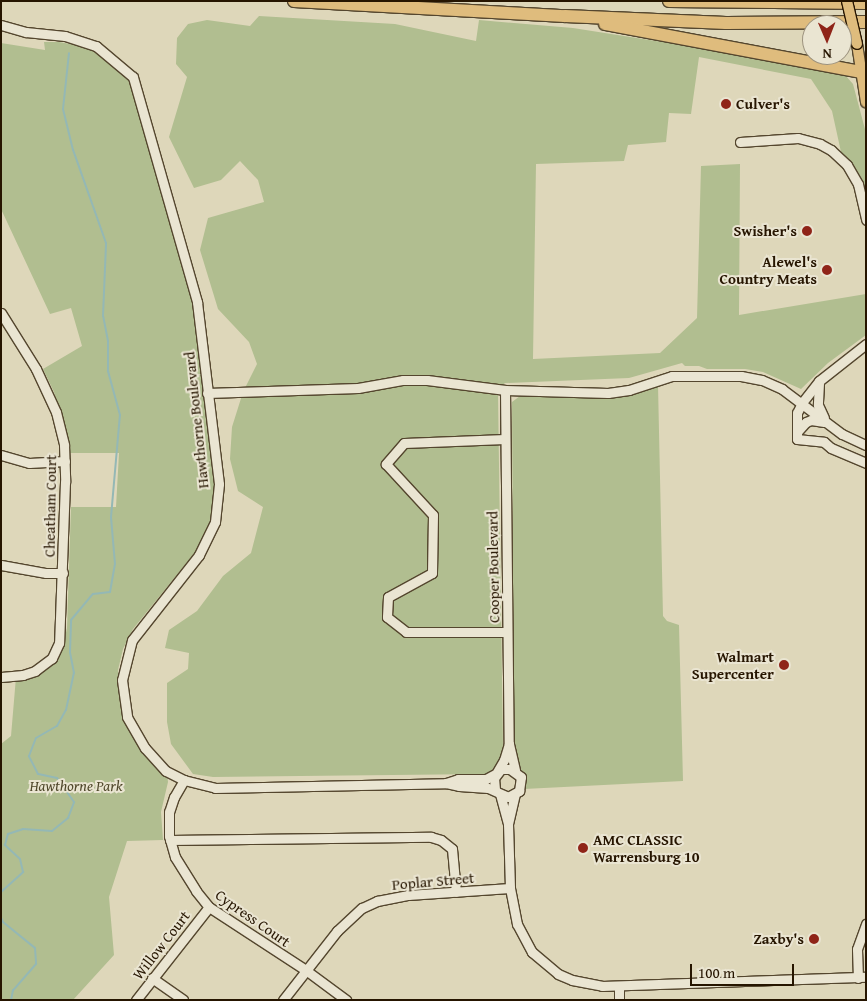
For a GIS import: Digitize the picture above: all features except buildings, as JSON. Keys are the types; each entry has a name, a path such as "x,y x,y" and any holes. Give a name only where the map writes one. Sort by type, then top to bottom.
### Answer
{"highway":[{"path":"294,1 726,23 866,22"},
{"path":"669,1 866,3"},
{"path":"565,16 865,74"}],"main road":[{"path":"847,1 856,44 865,74 866,102"}],"street":[{"name":"Hawthorne Boulevard","path":"1,25 26,32 65,36 96,46 133,77 196,302 219,484 215,522 199,555 132,640 122,680 127,717 145,748 166,771 184,780 215,788 446,783 459,786 482,786 497,792"},
{"path":"740,142 798,138 820,144 831,150 847,165 858,184 866,220"},
{"name":"Cheatham Court","path":"1,313 36,369 56,412 64,445 65,461 61,614 56,652 35,671 23,675 1,677"},
{"path":"866,344 819,381 797,413 797,439 824,442 831,448 866,463"},
{"path":"207,393 358,388 403,380 427,380 505,390 608,393 629,390 672,376 741,376 762,380 782,390 842,434 866,445"},
{"path":"819,381 818,405 826,423"},
{"name":"Cooper Boulevard","path":"505,390 509,744 515,770"},
{"path":"797,432 802,424 811,420 826,423"},
{"path":"505,439 404,443 386,464 433,515 432,573 388,597 387,617 406,632 507,632"},
{"path":"1,455 30,463 65,461"},
{"path":"1,565 46,573 62,573"},
{"name":"Cooper Boulevard","path":"496,773 509,744"},
{"path":"508,824 493,782 496,773 506,768 515,770 521,782 515,794 508,824 510,888 517,924 532,952 542,963 558,974 572,980 602,986 619,986 862,978 857,949 866,924"},
{"name":"Hawthorne Boulevard","path":"446,783 458,779 486,779 496,773"},
{"name":"Cypress Court","path":"184,780 174,797 169,812 170,840 175,857 184,873 209,907 307,971 346,1000"},
{"path":"497,792 508,796 515,794"},
{"path":"170,840 431,837 441,840 452,850 456,892"},
{"name":"Poplar Street","path":"283,1000 337,931 362,908 392,897 510,888"},
{"name":"Willow Court","path":"136,1000 209,907"},
{"path":"152,978 183,1000"},
{"path":"619,986 619,1000"}],"green space":[{"path":"259,16 395,24 476,41 479,20 573,28 662,42 662,39 845,75 853,84 866,133 866,197 858,174 841,152 832,111 811,79 699,57 691,114 669,113 666,142 628,145 624,161 536,164 533,359 660,353 697,318 701,166 740,164 739,315 866,294 866,335 828,363 801,389 763,372 745,369 707,369 699,366 685,366 682,363 629,378 505,383 500,387 498,393 503,750 501,760 492,772 485,774 213,777 193,774 171,744 167,722 167,683 188,669 189,653 165,648 169,630 197,611 223,576 251,553 263,507 238,491 230,459 232,427 243,392 257,364 249,342 218,309 200,250 208,218 264,202 258,180 240,161 221,180 194,188 169,137 187,77 176,64 177,38 188,24 207,20 250,26"},
{"name":"Hawthorne Park","path":"44,42 59,42 93,48 117,64 135,87 196,312 216,497 214,512 201,545 133,629 123,649 118,670 121,710 140,748 152,763 167,774 168,782 161,812 163,840 127,841 109,897 114,955 73,1000 1,1000 1,744 11,736 16,677 52,662 60,652 64,642 67,628 71,507 116,507 119,453 69,453 54,392 43,369 82,346 71,308 50,314 1,209 1,43 45,50"},
{"path":"658,385 663,616 667,621 679,625 683,781 524,789 525,776 518,766 514,745 512,402 520,396 591,395 638,391"}],"waterway":[{"path":"1,892 23,872 20,859 5,845 8,834 23,829 52,831 68,818 74,802 57,778 38,774 29,756 36,738 57,726 66,710 74,673 70,652 71,620 93,594 110,592 115,564 111,517 120,415 108,371 108,341 103,316 106,243 73,150 63,109 69,53"},
{"path":"1,918 3,922 35,948 36,964 13,990 11,1000"}],"place":[{"name":"Culver's","path":"726,104"},
{"name":"Swisher's","path":"807,231"},
{"name":"Alewel's Country Meats","path":"827,270"},
{"name":"Walmart Supercenter","path":"784,665"},
{"name":"AMC CLASSIC Warrensburg 10","path":"583,848"},
{"name":"Zaxby's","path":"814,939"}]}
